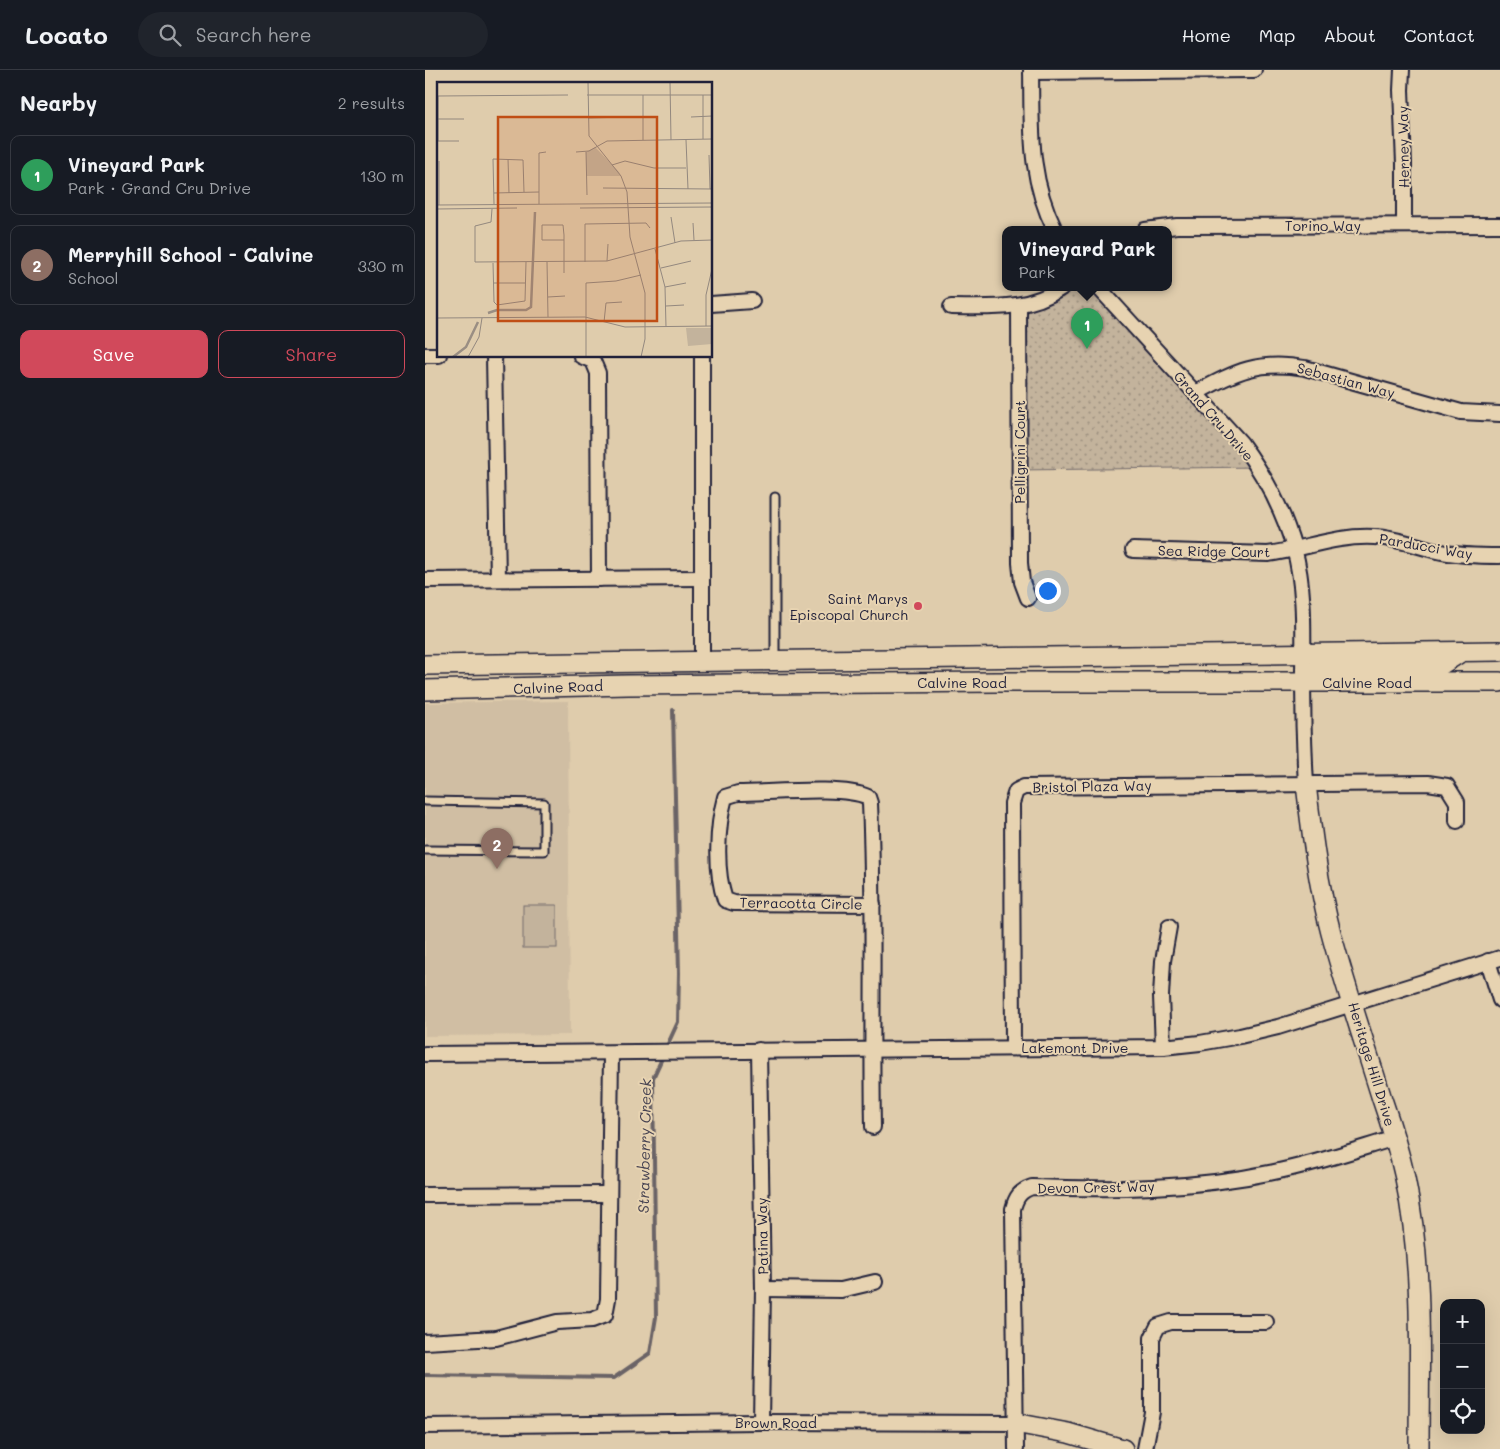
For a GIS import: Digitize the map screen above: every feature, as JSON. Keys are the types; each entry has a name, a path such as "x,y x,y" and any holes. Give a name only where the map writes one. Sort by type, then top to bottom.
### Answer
{"main road":[{"name":"Calvine Road","path":"425,665 773,662 1500,651"},
{"path":"1303,682 1318,668 1436,668 1462,652"},
{"path":"1134,682 1166,671 1287,671 1292,668 1303,654"},
{"path":"651,685 669,675 757,674 773,662"},
{"path":"425,676 517,674 530,672 549,664"},
{"name":"Calvine Road","path":"425,690 651,685 1500,682"},
{"name":"Heritage Hill Drive","path":"1306,784 1319,878 1331,933 1395,1138 1413,1216 1419,1288 1419,1449"},
{"name":"Brown Road","path":"1015,1423 1068,1433 1123,1449"}],"street":[{"path":"1053,226 1040,194 1035,170 1031,71 1254,70"},
{"name":"Herney Way","path":"1402,70 1404,224"},
{"name":"Torino Way","path":"1172,227 1500,224"},
{"path":"951,307 1008,307 1038,300 1055,291"},
{"name":"Grand Cru Drive","path":"1102,291 1241,443 1273,493 1287,525 1299,573 1303,602 1303,682"},
{"path":"713,304 752,301"},
{"name":"Pelligrini Court","path":"1019,305 1020,563 1022,582 1028,598"},
{"path":"494,358 497,579"},
{"path":"585,358 593,362 598,373 599,579"},
{"path":"702,358 702,662"},
{"name":"Sebastian Way","path":"1196,393 1231,374 1269,365 1287,365 1305,368 1461,412 1500,414"},
{"name":"Parducci Way","path":"1294,549 1326,540 1374,537 1393,539 1442,552 1462,555 1500,556"},
{"name":"Sea Ridge Court","path":"1133,550 1268,554 1294,549"},
{"path":"425,580 701,578"},
{"name":"Heritage Hill Drive","path":"1303,682 1306,784"},
{"path":"1306,784 1428,783 1447,786 1457,802 1457,821"},
{"name":"Bristol Plaza Way","path":"1013,1047 1012,803 1015,791 1024,787 1306,784"},
{"name":"Terracotta Circle","path":"873,904 734,903 725,900 722,890 718,847 725,797 739,794 829,791 862,794 868,797 870,803 873,904 873,1126"},
{"path":"1163,1047 1161,996 1163,961 1169,927"},
{"path":"1494,960 1500,1000"},
{"name":"Lakemont Drive","path":"425,1054 1163,1047 1200,1043 1278,1027 1494,960"},
{"name":"Patina Way","path":"759,1050 763,1288 761,1422"},
{"path":"425,1342 496,1338 557,1322 592,1320 605,1315 608,1300 611,1053"},
{"name":"Devon Crest Way","path":"1016,1449 1013,1209 1016,1199 1024,1190 1032,1187 1167,1186 1226,1181 1275,1172 1395,1138"},
{"path":"425,1195 609,1194"},
{"path":"763,1288 841,1290 875,1282"},
{"path":"1145,1449 1152,1412 1152,1338 1158,1326 1171,1322 1266,1322"},
{"name":"Brown Road","path":"425,1426 761,1422 1015,1423"}],"lane":[{"path":"773,662 775,497"},
{"path":"425,802 544,802 544,851 425,850"}],"shaded area":[{"path":"1054,291 1102,291 1258,467 1019,470 1019,305"},
{"path":"568,701 570,1035 425,1036 425,703"},
{"path":"523,905 557,905 557,948 523,948"}],"waterway":[{"name":"Strawberry Creek","path":"666,1048 678,1022 679,973 673,710"},
{"name":"Strawberry Creek","path":"425,1375 614,1378 650,1353 656,1317 653,1078 664,1054"}],"place":[{"name":"Vineyard Park","path":"1087,349"},
{"name":"Saint Marys Episcopal Church","path":"918,606"},
{"name":"Merryhill School - Calvine","path":"497,869"}]}
